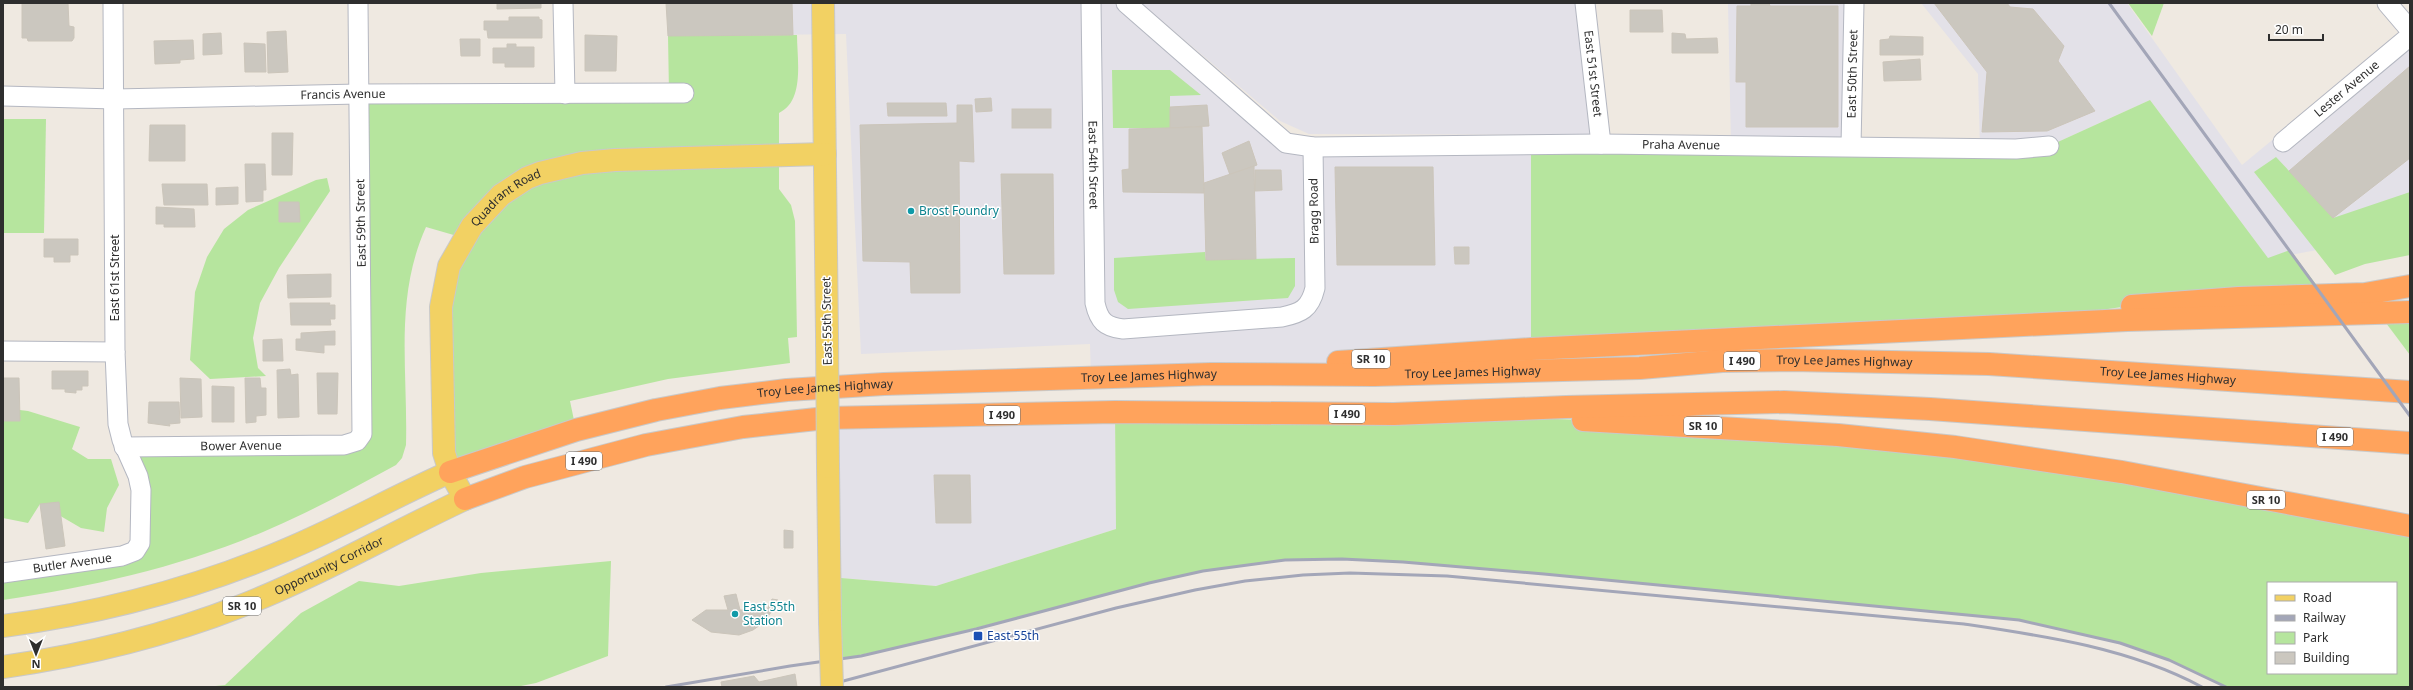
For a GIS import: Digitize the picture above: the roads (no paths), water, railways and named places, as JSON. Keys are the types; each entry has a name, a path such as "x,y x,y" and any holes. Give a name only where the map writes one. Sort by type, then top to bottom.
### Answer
{"highway":[{"path":"1975,328 2129,306 2239,298 2366,294 2410,286"},
{"name":"SR 10","path":"1211,374 1393,357 2150,320 2410,312"},
{"name":"Troy Lee James Highway","path":"450,472 514,449 624,417 750,394 884,384 1211,374 1374,374 1640,368 1722,361 1791,360 1989,364 2410,392"},
{"name":"I 490","path":"465,499 525,477 646,445 721,431 806,419 1115,412 1394,414 1566,406 1784,402 1930,409 2410,443"},
{"name":"SR 10","path":"1394,414 1616,421 1725,427 1838,435 1955,447 2122,472 2410,526"}],"main road":[{"name":"East 55th Street","path":"823,3 832,687"},
{"name":"Quadrant Road","path":"465,499 450,472 443,444 441,332 443,293 449,266 464,238 482,214 501,196 527,178 540,173 582,163 623,160 825,154"},
{"path":"3,626 113,607 188,588 290,548 407,490 450,472"},
{"name":"Opportunity Corridor","path":"3,667 54,660 117,647 211,617 294,582 465,499"}],"street":[{"name":"East 61st Street","path":"113,3 115,99 115,352 118,424 124,447 140,483 141,531 138,547"},
{"name":"East 59th Street","path":"357,441 362,434 363,422 358,3"},
{"path":"563,3 565,94"},
{"name":"East 54th Street","path":"1091,3 1095,303 1098,317 1105,324"},
{"path":"1126,3 1286,142 1313,147"},
{"name":"East 51st Street","path":"1584,3 1601,144"},
{"name":"East 50th Street","path":"1851,146 1854,3"},
{"path":"2387,3 2410,30"},
{"name":"Lester Avenue","path":"2283,142 2410,36"},
{"name":"Francis Avenue","path":"3,96 115,99 359,94 684,93"},
{"name":"Praha Avenue","path":"1313,147 1601,144 2016,149 2049,146"},
{"name":"Bragg Road","path":"1105,324 1123,329 1282,317 1298,313 1312,301 1315,288 1313,147"},
{"path":"3,351 115,352"},
{"name":"Bower Avenue","path":"124,447 344,444 357,441"},
{"name":"Butler Avenue","path":"3,573 114,558 131,554 138,547"}],"railway":[{"path":"2109,3 2410,416"},
{"path":"666,687 790,666 861,656 976,629 1149,583 1203,571 1285,560 1342,559 1403,562 1544,574 2019,620 2120,643 2169,660 2226,687"},
{"path":"821,687 1116,608 1195,590 1245,581 1303,575 1350,573 1447,576 1964,624 2025,633 2086,645 2145,662 2202,687"}],"place":[{"name":"Brost Foundry","path":"911,211"},
{"name":"East 55th Station","path":"735,614"},
{"name":"East 55th","path":"978,636"}]}
